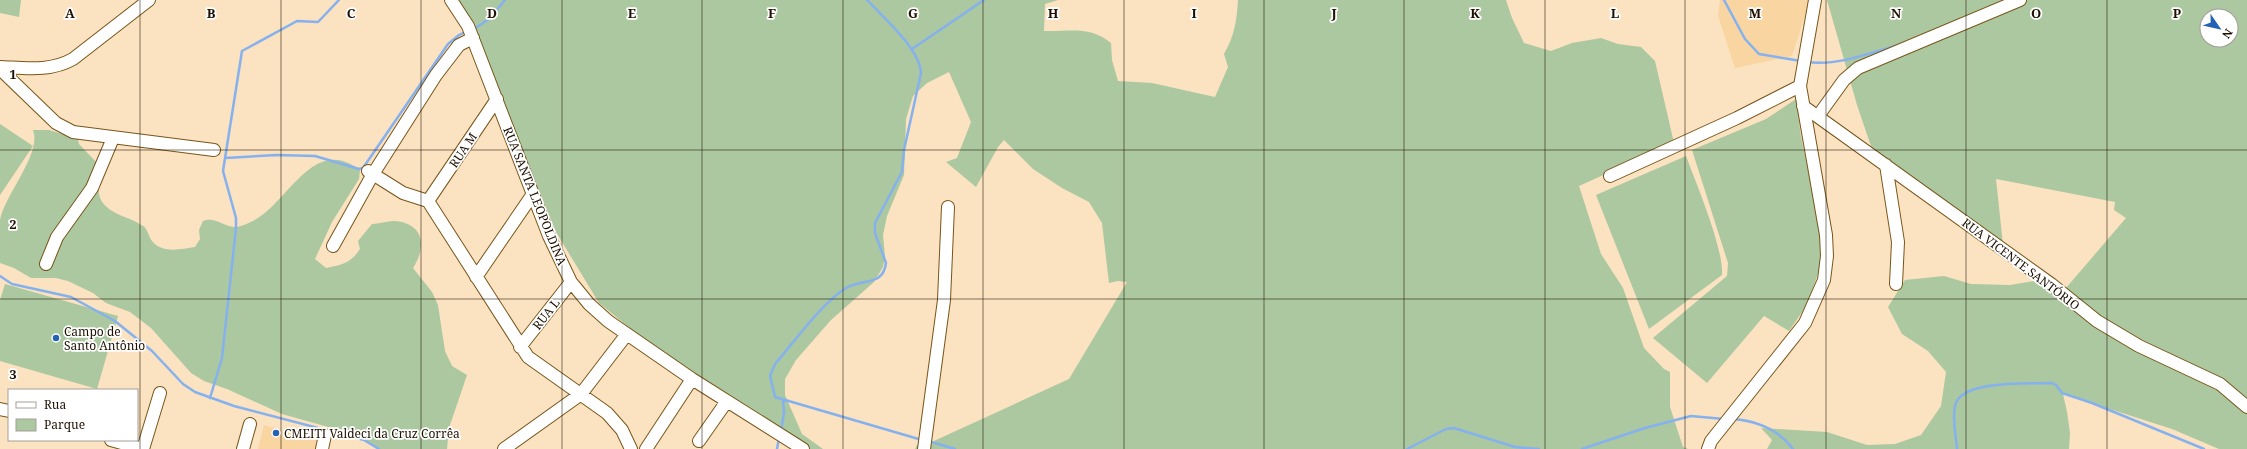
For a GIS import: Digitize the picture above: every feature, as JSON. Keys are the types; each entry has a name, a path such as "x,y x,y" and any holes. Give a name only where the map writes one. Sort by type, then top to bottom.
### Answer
{"street":[{"path":"0,68 51,68 62,65 73,59 149,0"},
{"name":"RUA SANTA LEOPOLDINA","path":"451,0 465,19 549,236 571,282 589,304 627,334 692,379 804,449"},
{"path":"1708,449 1711,442 1805,323 1824,280 1828,256 1826,235 1800,86 1815,0"},
{"path":"1818,116 1844,80 1858,68 2020,0"},
{"path":"333,246 370,172 436,75 459,45 473,38"},
{"path":"0,68 64,129 84,135 214,150"},
{"path":"1610,176 1737,118 1800,86"},
{"name":"RUA M","path":"428,201 497,99"},
{"name":"RUA VICENTE SANTÓRIO","path":"1803,106 2051,284 2097,321 2139,346 2220,384 2247,407"},
{"path":"46,264 57,237 92,188 113,138"},
{"path":"1886,165 1898,242 1896,284"},
{"path":"370,172 403,193 428,201 520,347 532,362 581,394 616,422 631,449"},
{"path":"476,277 533,194"},
{"path":"924,449 944,300 948,207"},
{"name":"RUA L","path":"520,347 571,282"},
{"path":"504,449 581,394 627,334"},
{"path":"646,449 692,379"},
{"path":"115,441 143,449 160,393"},
{"path":"699,441 727,401"},
{"path":"244,449 250,424"},
{"path":"322,449 324,436"}],"shaded area":[{"path":"1720,0 1810,0 1792,56 1735,68 1718,16"},
{"name":"CMEITI Valdeci da Cruz Corrêa","path":"264,425 319,441 318,449 258,449"}],"green space":[{"path":"0,0 21,0 19,17 0,13"},
{"path":"445,0 1058,0 1045,4 1044,31 1079,31 1103,37 1111,43 1112,60 1118,81 1152,83 1215,97 1228,67 1224,54 1234,28 1238,0 1506,0 1512,18 1524,43 1551,51 1572,43 1601,38 1618,44 1641,47 1655,61 1674,143 1579,186 1601,254 1623,288 1644,348 1664,369 1670,372 1670,407 1683,447 1688,449 915,449 917,445 923,446 1069,379 1127,282 1118,281 1109,283 1102,223 1089,202 1062,188 1033,169 1004,140 998,147 976,187 946,162 957,158 971,122 949,72 927,83 913,96 906,119 904,175 887,216 883,235 885,257 883,267 874,282 831,320 796,360 785,379 785,395 802,434 823,449 809,449 689,376 599,303 556,232 498,91 475,47"},
{"path":"1827,0 2247,0 2247,449 2219,449 2172,429 2063,394 2070,433 2069,449 1767,449 1772,440 1761,428 1827,432 1867,445 1895,444 1921,435 1941,406 1946,372 1928,351 1902,334 1888,307 1905,280 1944,276 1971,284 2010,285 2052,278 2066,288 2126,218 2114,210 2115,202 1996,179 2003,245 1872,149 1857,105"},
{"path":"1796,99 1801,137 1822,232 1821,265 1807,305 1789,331 1764,316 1707,383 1653,338 1727,276 1728,263 1692,150 1766,119"},
{"path":"0,124 33,146 0,195"},
{"path":"33,130 49,130 78,139 79,144 98,164 98,189 103,203 116,213 143,226 156,245 161,248 172,250 195,247 200,239 199,230 203,221 212,220 236,227 253,221 266,212 302,175 315,165 329,160 343,161 360,170 359,179 332,222 315,259 326,268 346,263 357,254 360,249 358,241 372,224 394,221 412,226 417,231 421,244 420,252 413,268 432,292 438,305 445,351 452,366 467,375 449,428 447,449 378,449 353,434 282,414 227,389 204,381 191,373 151,328 130,312 106,303 93,293 68,281 56,278 31,278 14,268 0,263 0,220 3,210 28,162 34,140"},
{"path":"1686,156 1719,249 1722,275 1649,329 1596,195"},
{"name":"Campo de Santo Antônio","path":"5,284 118,316 97,389 0,361 0,300"}],"waterway":[{"path":"210,398 222,358 236,228 236,218 223,171 242,51 297,21 318,22 339,0"},
{"path":"474,29 489,19 505,0"},
{"path":"867,0 908,44 915,54 921,73 904,150 902,172 875,223 875,233 886,263 884,271 881,276 876,279 846,288 827,303 775,364 770,376 775,397 922,440"},
{"path":"912,49 984,0"},
{"path":"1724,0 1745,39 1759,54 1801,61"},
{"path":"225,158 276,155 315,156 359,169 363,168 448,44 459,35 467,31"},
{"path":"1807,62 1818,63 1840,61 1863,56 1895,46"},
{"path":"0,276 12,284 71,297 115,321 152,351 183,384 195,392 234,406 364,440 379,449"},
{"path":"1957,449 1954,411 1960,397 1969,391 1983,387 2014,384 2052,383 2056,385 2062,393 2092,403 2204,449"},
{"path":"781,431 784,412 783,400"},
{"path":"1582,449 1645,428 1691,416 1724,419"},
{"path":"1733,419 1751,422 1767,427 1781,436 1793,449"},
{"path":"1407,449 1446,429 1454,428 1515,447 1539,449"},
{"path":"777,449 779,438"},
{"path":"928,441 955,449"}],"place":[{"name":"Campo de Santo Antônio","path":"56,338"},
{"name":"CMEITI Valdeci da Cruz Corrêa","path":"276,433"}]}
